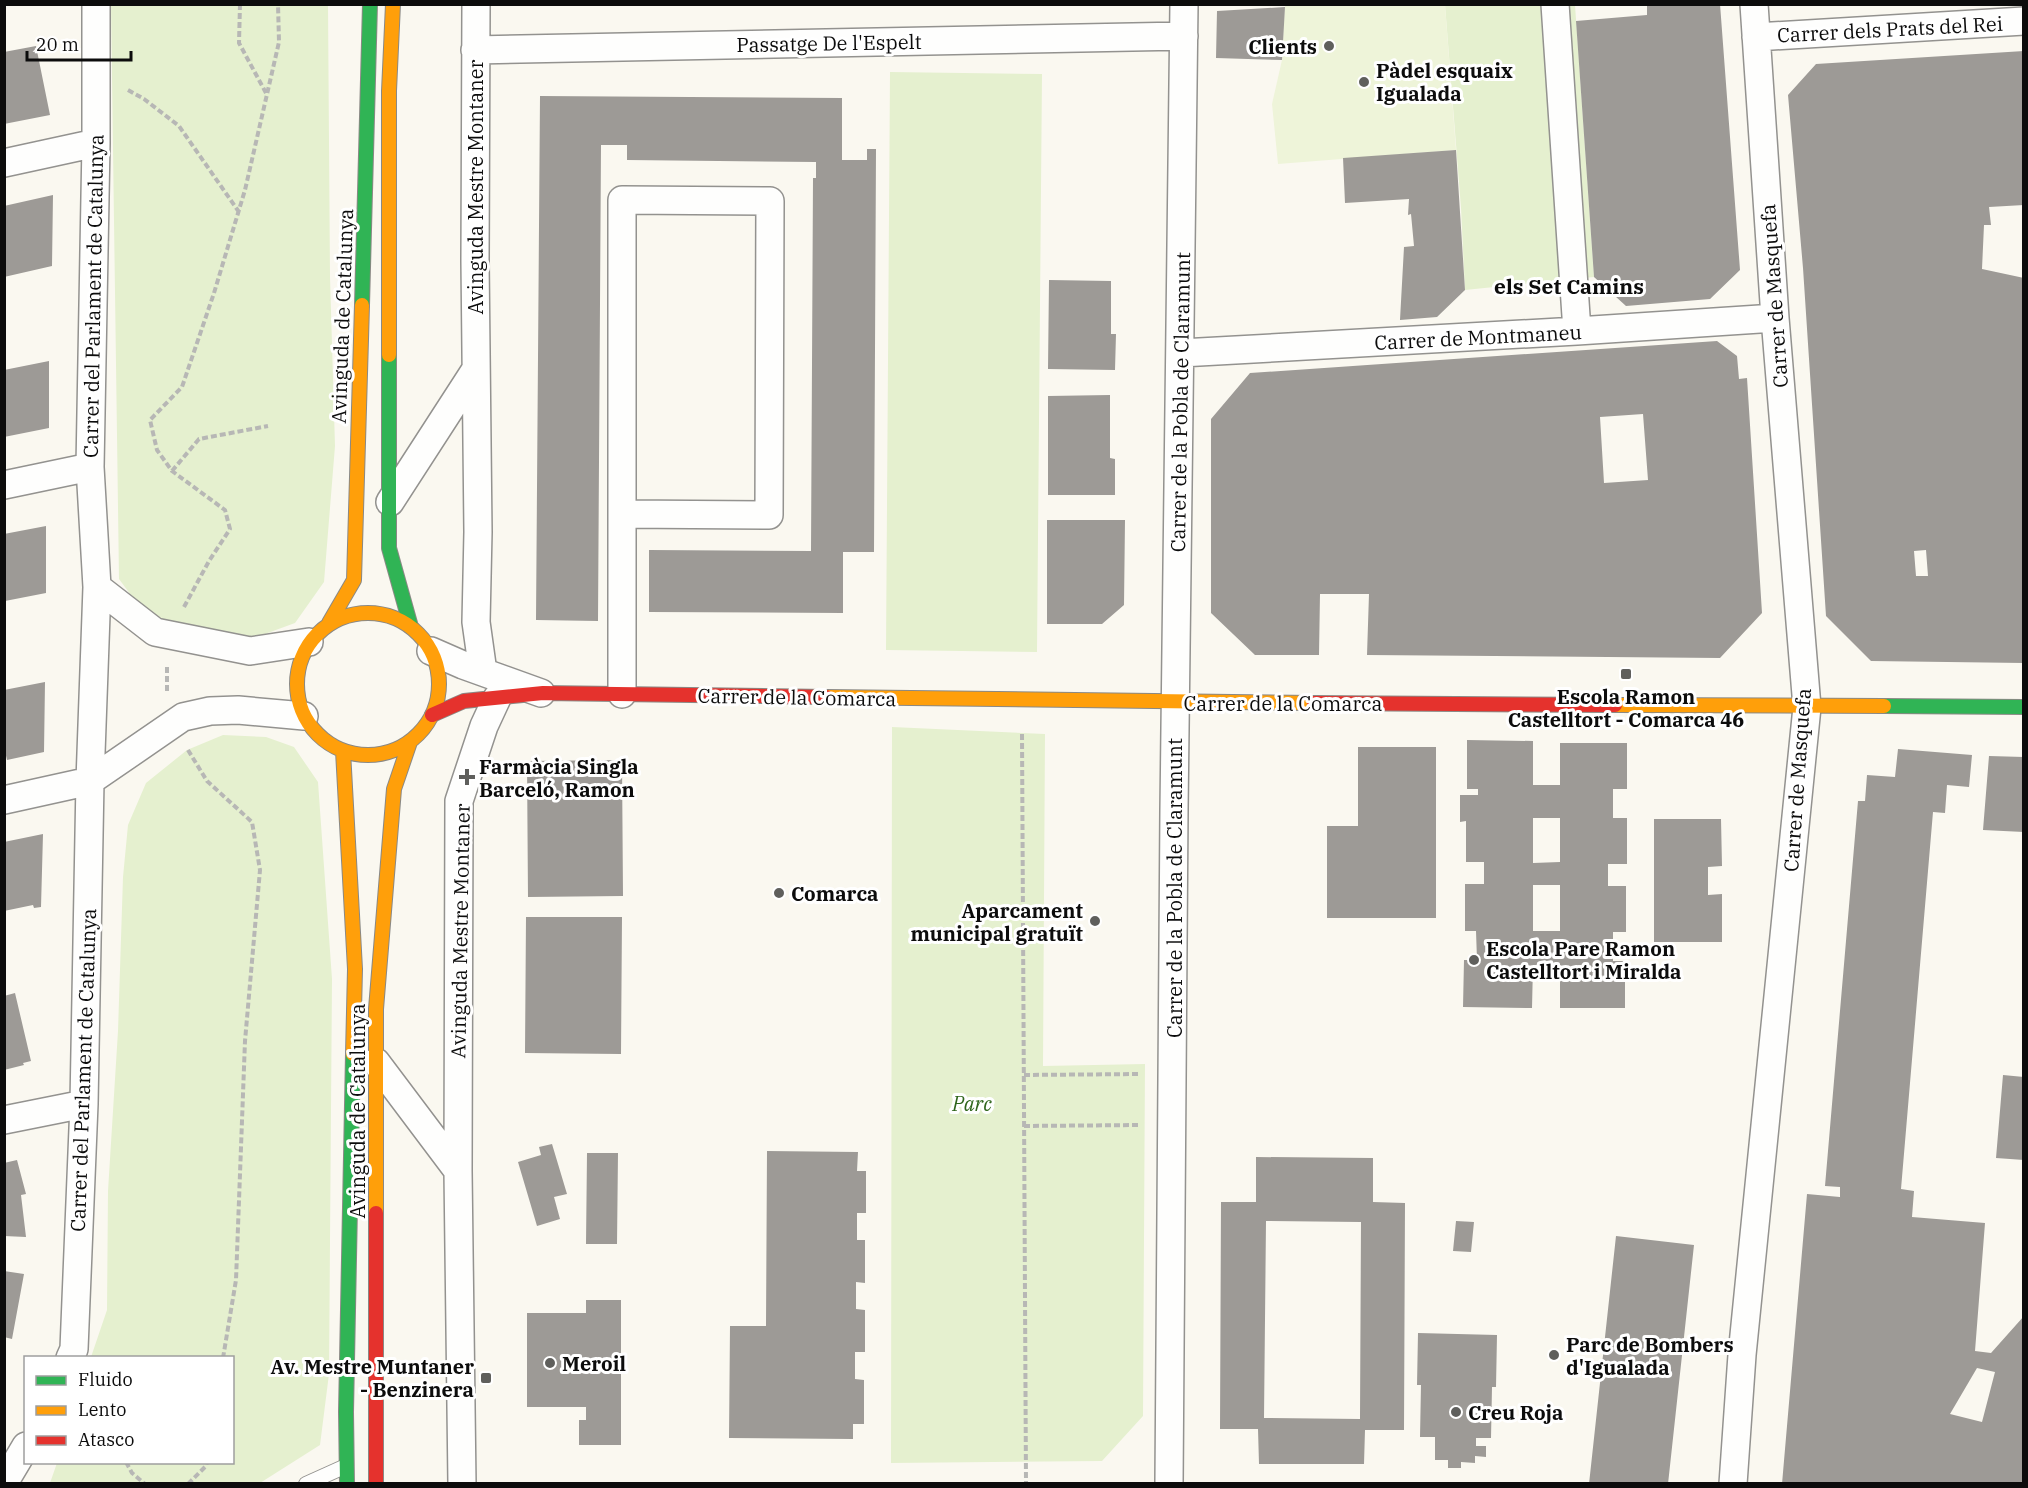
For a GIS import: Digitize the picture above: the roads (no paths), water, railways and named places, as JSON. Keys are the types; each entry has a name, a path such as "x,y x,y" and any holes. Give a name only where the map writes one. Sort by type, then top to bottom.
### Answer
{"street":[{"name":"Carrer del Parlament de Catalunya","path":"71,1356 74,1349 84,1104 90,781 97,587 90,467 96,143 96,4"},
{"name":"Avinguda de Catalunya","path":"329,623 354,580 370,4"},
{"path":"393,4 389,91 389,548 411,627"},
{"name":"Avinguda Mestre Montaner","path":"476,4 476,622 483,672"},
{"name":"Carrer de la Pobla de Claramunt","path":"1169,1484 1184,4"},
{"path":"1555,4 1577,332"},
{"name":"Carrer de Masquefa","path":"1732,1484 1742,1355 1807,707 1754,4"},
{"name":"Carrer dels Prats del Rei","path":"1756,37 2024,21"},
{"name":"Passatge De l'Espelt","path":"475,50 1184,36"},
{"path":"4,163 96,143"},
{"path":"622,514 769,515 770,201 622,200 622,514 622,694"},
{"name":"Carrer de Montmaneu","path":"1180,353 1577,332 1776,318"},
{"path":"390,502 476,369"},
{"path":"4,485 90,467"},
{"path":"97,587 155,632 250,651 309,642"},
{"path":"370,612 392,617 411,627 431,651 437,666 439,683 432,715 423,730 410,742 378,755 360,755 343,751 320,737 304,716 298,698 297,678 300,659 309,642 329,623 342,617 370,612"},
{"name":"Carrer de la Comarca","path":"431,651 543,693"},
{"name":"Carrer de la Comarca","path":"432,715 464,701 543,693 1176,702 2024,707"},
{"name":"Avinguda Mestre Montaner","path":"462,1484 458,1171 459,801 484,726 497,698"},
{"path":"4,800 90,781 183,717 210,711 238,710 304,716"},
{"name":"Avinguda de Catalunya","path":"376,1484 376,1009 394,789 410,742"},
{"name":"Avinguda de Catalunya","path":"343,751 355,969 346,1412 347,1484"},
{"path":"376,1062 458,1171"},
{"path":"4,1120 84,1104"},
{"path":"4,1483 24,1449"}],"lane":[{"path":"306,1484 346,1466"}],"place":[{"name":"Clients","path":"1329,46"},
{"name":"Pàdel esquaix Igualada","path":"1364,82"},
{"name":"Escola Ramon Castelltort - Comarca 46","path":"1626,674"},
{"name":"Farmàcia Singla Barceló, Ramon","path":"467,777"},
{"name":"Comarca","path":"779,893"},
{"name":"Aparcament municipal gratuït","path":"1095,921"},
{"name":"Escola Pare Ramon Castelltort i Miralda","path":"1474,960"},
{"name":"Parc de Bombers d'Igualada","path":"1554,1355"},
{"name":"Meroil","path":"550,1363"},
{"name":"Av. Mestre Muntaner - Benzinera","path":"486,1378"},
{"name":"Creu Roja","path":"1456,1412"}],"district":[{"name":"els Set Camins","path":"1569,286"}],"park label":[{"name":"Parc","path":"972,1103"}]}
